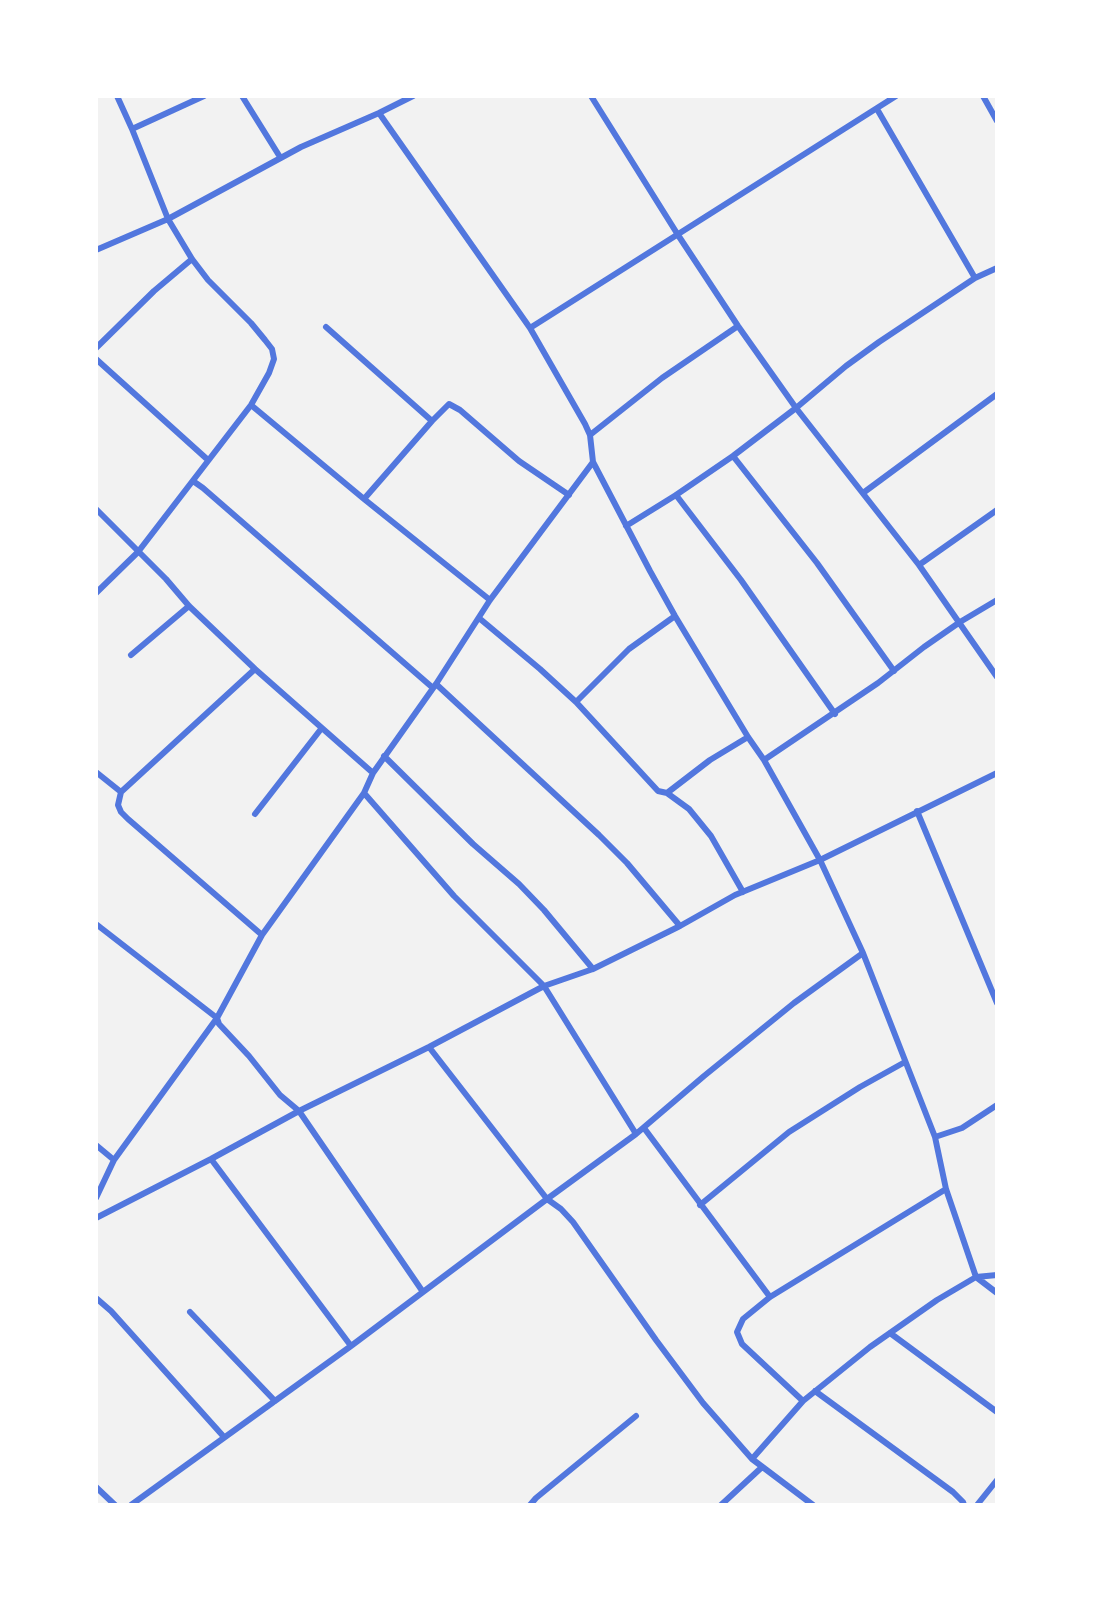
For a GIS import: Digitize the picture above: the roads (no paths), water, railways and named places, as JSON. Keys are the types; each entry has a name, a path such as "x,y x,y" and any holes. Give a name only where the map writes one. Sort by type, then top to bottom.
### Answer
{"street":[{"path":"96,593 138,552 251,405 274,359 272,349 251,323 208,280 192,259 168,219 117,96"},
{"path":"132,128 204,96"},
{"path":"242,96 280,158"},
{"path":"96,250 168,219 280,158 413,96"},
{"path":"591,96 738,326 796,408 919,565 997,677"},
{"path":"530,328 896,96"},
{"path":"983,96 997,121"},
{"path":"877,109 975,278"},
{"path":"379,113 530,328 590,435 593,462 675,616 764,760 820,860 863,953 935,1137 946,1189 976,1277 997,1293"},
{"path":"96,348 154,291 192,259"},
{"path":"626,526 733,456 878,342 975,278 997,268"},
{"path":"590,435 662,377 738,326"},
{"path":"326,327 432,421"},
{"path":"96,359 208,460"},
{"path":"863,493 997,394"},
{"path":"251,405 490,600"},
{"path":"364,499 447,405 451,405 519,461 569,495"},
{"path":"733,456 817,563 894,671"},
{"path":"96,1198 114,1160 217,1018 262,935 364,793 384,756 435,686 490,600 593,462"},
{"path":"193,481 435,686 599,835 627,863 680,926"},
{"path":"676,495 741,580 835,713"},
{"path":"96,509 189,606 255,669 373,773"},
{"path":"919,565 997,510"},
{"path":"764,760 835,713 960,622 997,600"},
{"path":"131,655 189,606"},
{"path":"576,702 629,649 675,616"},
{"path":"479,618 576,702 658,791 667,793 689,808 711,836 743,892"},
{"path":"255,669 121,792 118,805 121,812 262,935"},
{"path":"255,814 321,729"},
{"path":"667,793 710,760 748,737"},
{"path":"384,756 519,884 593,969"},
{"path":"96,772 121,792"},
{"path":"96,1218 544,986 593,969 743,892 820,860 997,773"},
{"path":"364,793 454,896 544,986 636,1134"},
{"path":"917,811 997,1003"},
{"path":"96,924 217,1018 223,1030 249,1056 280,1095 299,1111 423,1292"},
{"path":"131,1505 351,1346 644,1128 746,1040 863,953"},
{"path":"429,1047 547,1199 573,1222 703,1403 761,1468 813,1505"},
{"path":"700,1205 789,1132 905,1062"},
{"path":"935,1137 962,1128 997,1105"},
{"path":"644,1128 770,1297"},
{"path":"96,1145 114,1160"},
{"path":"211,1159 351,1346"},
{"path":"803,1401 742,1344 737,1332 743,1319 770,1297 946,1189"},
{"path":"752,1459 803,1401 890,1333 976,1277 997,1275"},
{"path":"96,1298 111,1311 225,1437"},
{"path":"190,1312 275,1401"},
{"path":"890,1333 997,1412"},
{"path":"816,1391 953,1492 964,1505"},
{"path":"530,1505 636,1416"},
{"path":"721,1505 761,1468"},
{"path":"977,1505 997,1480"},
{"path":"96,1487 115,1505"}]}
